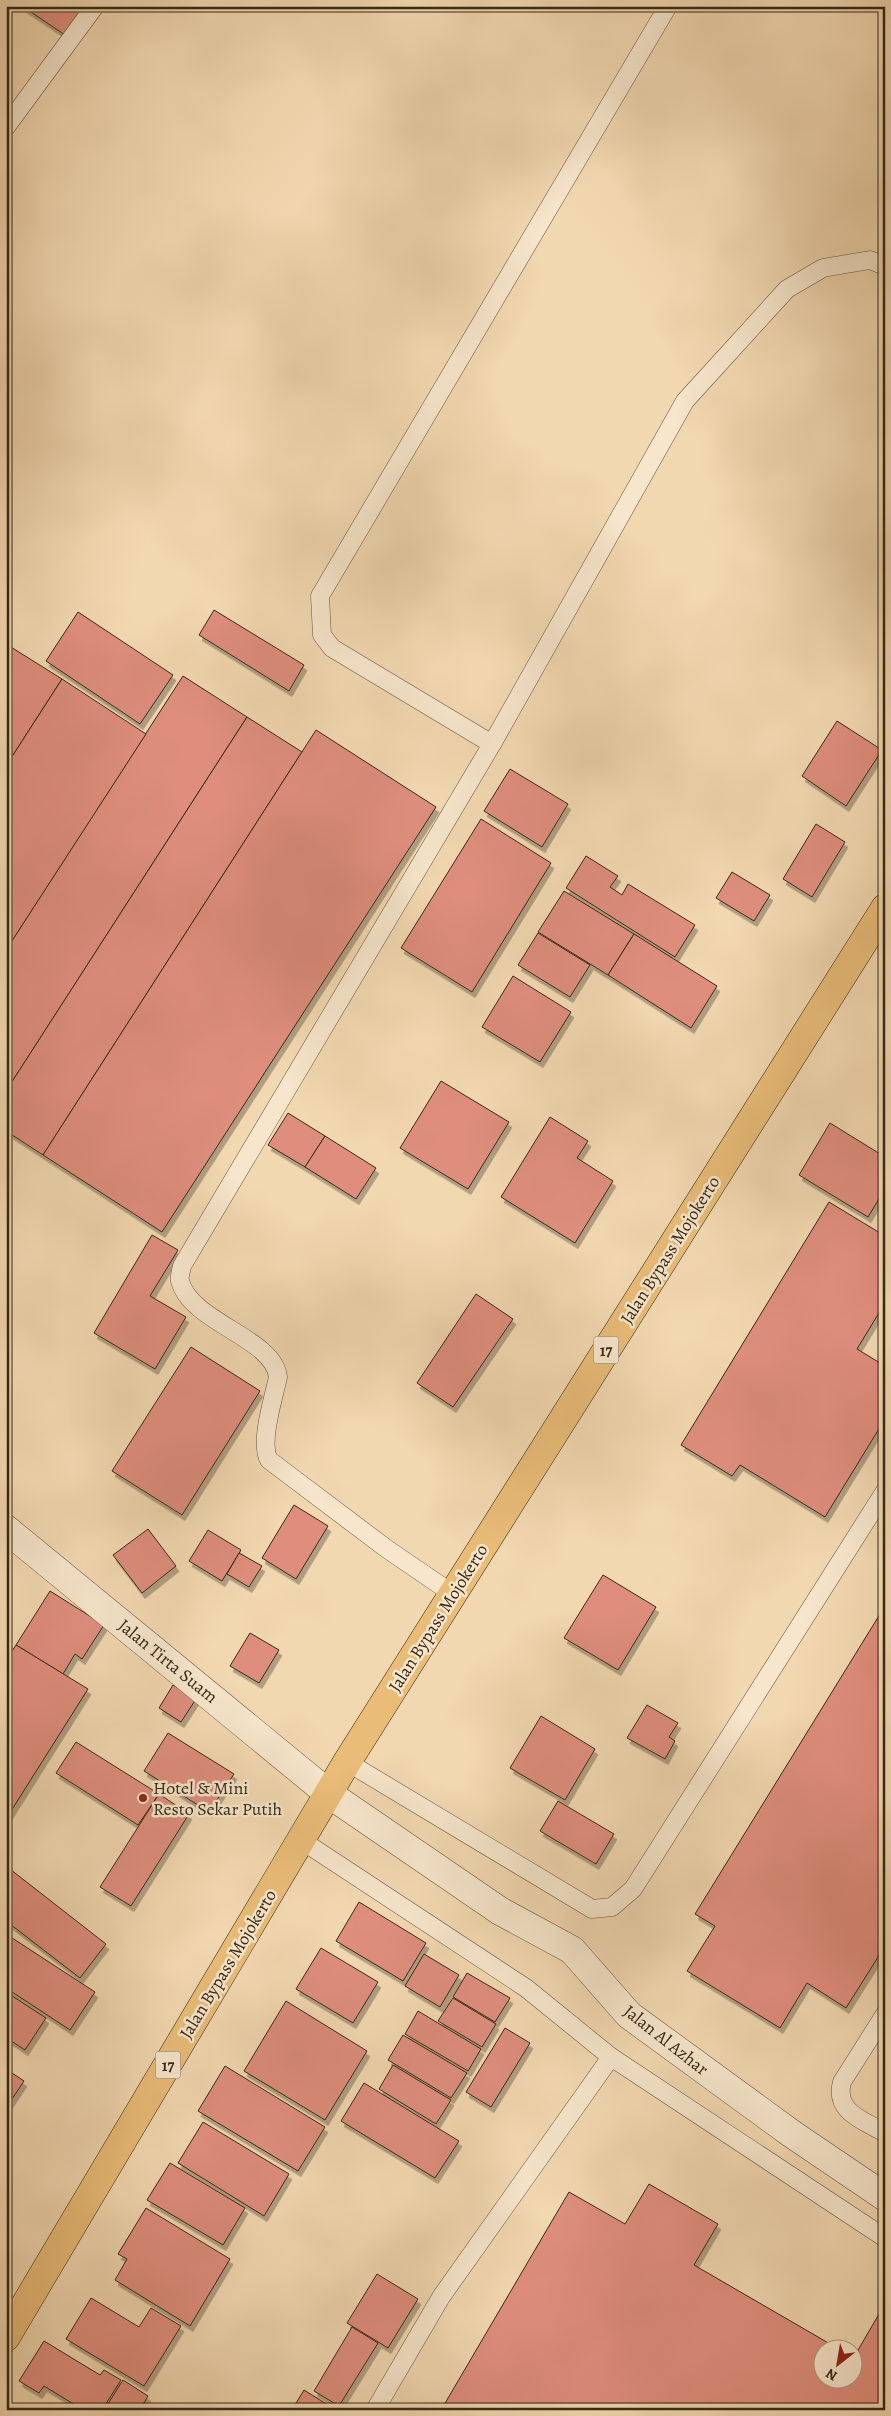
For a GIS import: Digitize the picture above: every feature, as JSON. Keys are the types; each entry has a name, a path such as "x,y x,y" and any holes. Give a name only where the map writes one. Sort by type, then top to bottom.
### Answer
{"highway":[{"name":"Jalan Bypass Mojokerto","path":"6,2336 347,1762 885,908"}],"street":[{"name":"Jalan Tirta Suam","path":"6,1529 329,1794"},
{"name":"Jalan Al Azhar","path":"329,1794 500,1911 572,1950 629,2015 792,2134 885,2197"}],"lane":[{"path":"6,127 95,6"},
{"path":"492,744 332,648 322,635 320,596 668,6"},
{"path":"452,1594 387,1549 274,1465 265,1454 265,1447 278,1377 277,1368 267,1355 196,1305 184,1291 179,1280 182,1266 492,744 685,401 787,289 823,268 870,260 885,266"},
{"path":"347,1762 592,1909 612,1907 633,1889 885,1491"},
{"path":"302,1840 526,1988 611,2057 885,2238"},
{"path":"885,2014 842,2082 839,2092 842,2104 849,2112 885,2133"},
{"path":"375,2410 441,2297 611,2057"}],"building":[{"path":"22,6 85,6 65,35"},
{"path":"214,610 304,665 289,691 199,635"},
{"path":"78,612 173,675 140,724 46,661"},
{"path":"6,644 62,679 6,766"},
{"path":"183,676 247,717 6,1091 6,950"},
{"path":"62,679 146,734 6,950 6,766"},
{"path":"247,717 302,752 43,1155 6,1131 6,1091"},
{"path":"837,721 882,750 846,806 802,776"},
{"path":"316,730 436,807 162,1232 43,1155"},
{"path":"510,769 568,804 542,847 484,811"},
{"path":"481,819 551,863 472,992 401,948"},
{"path":"816,824 845,842 812,897 783,879"},
{"path":"586,856 618,876 610,887 622,895 628,884 695,925 675,957 566,888"},
{"path":"732,872 770,895 754,921 716,898"},
{"path":"564,891 634,934 608,975 538,932"},
{"path":"538,933 590,965 570,997 518,965"},
{"path":"634,934 717,986 691,1028 608,975"},
{"path":"513,976 571,1012 540,1062 482,1027"},
{"path":"441,1081 509,1122 468,1189 400,1148"},
{"path":"288,1113 325,1136 305,1167 268,1145"},
{"path":"550,1117 588,1141 577,1158 613,1181 575,1243 501,1197"},
{"path":"830,1123 885,1157 885,1189 868,1217 799,1175"},
{"path":"325,1136 376,1168 356,1199 305,1167"},
{"path":"829,1202 885,1236 885,1303 857,1349 885,1366 885,1419 825,1517 740,1465 732,1476 681,1445"},
{"path":"152,1235 178,1250 150,1296 186,1317 155,1369 94,1333"},
{"path":"476,1294 513,1319 453,1407 417,1383"},
{"path":"191,1347 260,1391 182,1515 112,1471"},
{"path":"294,1505 328,1526 296,1579 262,1558"},
{"path":"148,1529 176,1566 142,1593 113,1555"},
{"path":"208,1530 241,1550 222,1581 189,1561"},
{"path":"239,1553 262,1566 249,1587 227,1574"},
{"path":"603,1575 656,1607 618,1670 564,1638"},
{"path":"50,1591 104,1625 82,1659 75,1654 63,1674 16,1645"},
{"path":"885,1606 885,1946 846,2008 807,1983 780,2028 687,1971 715,1926 695,1914"},
{"path":"250,1633 279,1650 259,1683 230,1666"},
{"path":"16,1645 88,1689 6,1819 6,1660"},
{"path":"173,1685 196,1699 181,1722 159,1708"},
{"path":"647,1705 678,1723 669,1737 675,1741 665,1759 627,1738"},
{"path":"541,1716 595,1749 565,1800 510,1768"},
{"path":"168,1733 234,1774 209,1812 144,1771"},
{"path":"76,1742 159,1794 138,1825 56,1773"},
{"path":"159,1794 189,1814 131,1906 100,1887"},
{"path":"558,1801 614,1834 596,1864 540,1831"},
{"path":"6,1866 106,1944 80,1978 6,1921"},
{"path":"359,1902 426,1943 403,1981 336,1941"},
{"path":"6,1934 95,1992 70,2030 6,1988"},
{"path":"321,1948 378,1982 353,2023 296,1989"},
{"path":"424,1954 459,1975 440,2007 405,1986"},
{"path":"467,1973 510,1998 495,2022 453,1997"},
{"path":"6,1992 46,2018 25,2050 8,2039 6,2042"},
{"path":"453,1998 496,2024 482,2047 438,2021"},
{"path":"286,2001 367,2051 325,2120 244,2071"},
{"path":"418,2011 481,2049 468,2071 405,2034"},
{"path":"505,2028 530,2043 491,2107 466,2092"},
{"path":"403,2035 467,2073 451,2098 388,2060"},
{"path":"393,2065 451,2100 436,2124 379,2089"},
{"path":"225,2066 325,2127 298,2171 198,2111"},
{"path":"6,2069 24,2081 8,2105 6,2104"},
{"path":"364,2083 459,2141 435,2178 341,2121"},
{"path":"203,2122 289,2174 264,2216 178,2163"},
{"path":"170,2163 245,2208 223,2245 147,2200"},
{"path":"649,2184 718,2224 694,2265 820,2338 814,2338 814,2388 864,2388 864,2340 879,2314 885,2317 885,2410 441,2410 569,2192 625,2224"},
{"path":"146,2208 230,2259 190,2326 115,2280 127,2259 118,2254"},
{"path":"377,2274 418,2299 388,2348 347,2323"},
{"path":"91,2298 139,2327 151,2308 181,2326 144,2386 66,2339"},
{"path":"352,2327 378,2343 339,2406 314,2391"},
{"path":"44,2341 100,2375 104,2370 121,2380 102,2410 79,2410 80,2408 44,2386 39,2393 19,2381"},
{"path":"123,2380 148,2396 140,2410 104,2410"},
{"path":"304,2390 336,2410 292,2410"}],"place":[{"name":"Hotel & Mini Resto Sekar Putih","path":"143,1798"}]}
